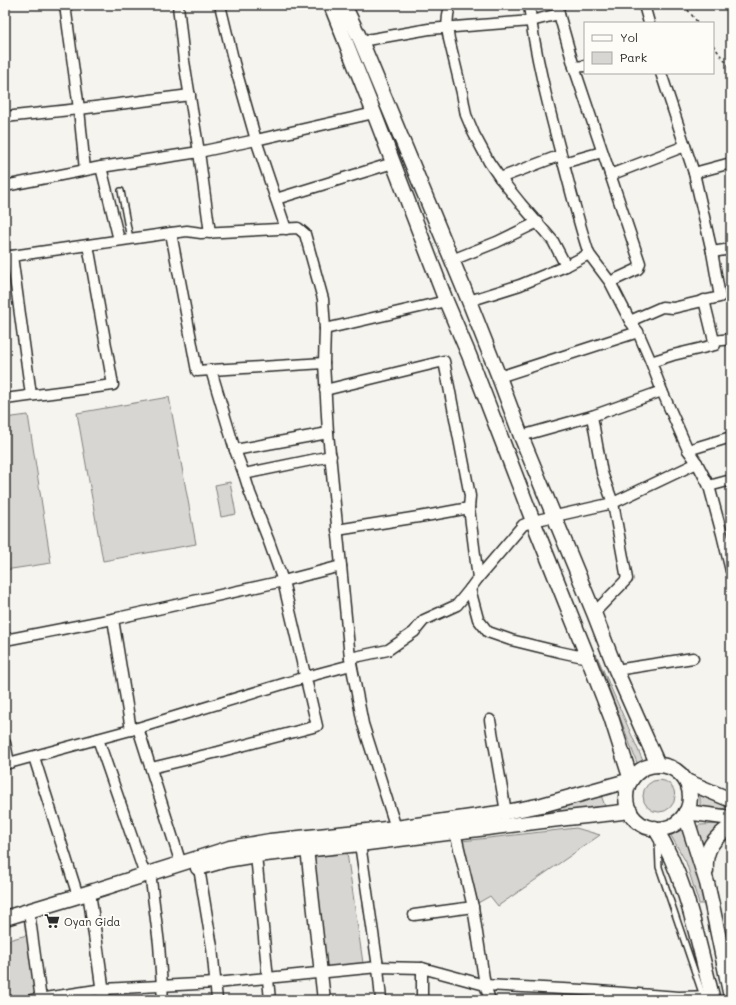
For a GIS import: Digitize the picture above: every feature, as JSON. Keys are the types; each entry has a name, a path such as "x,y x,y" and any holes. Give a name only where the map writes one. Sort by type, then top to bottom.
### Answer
{"main road":[{"path":"331,5 446,301 469,355 533,521 611,716 631,780"},
{"path":"344,5 361,41 469,301 521,436 616,670 658,765"},
{"path":"657,831 672,825 686,813 690,796 686,781 677,771 658,765 640,771 631,780 626,795 628,806 638,821 657,831 678,873 690,910 709,997"},
{"path":"5,918 84,898 148,878 181,864 230,848 270,841 396,828 506,812 542,805 631,780"},
{"path":"686,781 731,800"},
{"path":"148,878 198,868 226,860 256,855 360,844 630,811"},
{"path":"686,813 731,818"},
{"path":"686,813 707,883 731,997"},
{"path":"707,883 705,864 707,852 711,844 719,835 731,826"},
{"path":"5,927 84,898"}],"street":[{"path":"65,5 79,109 85,170"},
{"path":"178,5 184,61 199,152 210,233"},
{"path":"220,5 234,63 256,140 286,229"},
{"path":"450,5 447,28 448,39 466,115 474,134 489,162 500,178 553,241 566,266"},
{"path":"529,5 547,102 576,212 589,254 610,282 630,321 638,332 688,450 697,463 709,486 727,533 731,571"},
{"path":"644,5 649,22"},
{"path":"361,41 429,29 531,21 559,9 574,67 640,263 638,269 610,282"},
{"path":"574,67 584,66"},
{"path":"630,321 662,307 673,308 720,297 712,252 694,173 661,74"},
{"path":"5,117 190,95"},
{"path":"5,186 101,167 199,152 374,113"},
{"path":"610,175 685,146"},
{"path":"500,178 562,159 602,152"},
{"path":"276,199 393,163"},
{"path":"694,173 731,163"},
{"path":"101,167 119,240"},
{"path":"452,260 497,242 538,222"},
{"path":"31,395 8,257 130,238 187,231 210,233 298,228 305,234 322,299 325,329 324,363 328,433 351,661 363,724 396,828"},
{"path":"171,233 197,372 324,363"},
{"path":"5,399 113,386 88,245"},
{"path":"712,252 731,249"},
{"path":"469,301 520,285 566,266 589,254"},
{"path":"651,362 715,345 704,300"},
{"path":"325,329 446,301"},
{"path":"499,377 638,332"},
{"path":"714,341 731,339"},
{"path":"325,390 444,361 470,496 469,508 478,578"},
{"path":"151,768 317,726 283,581 235,450 211,370"},
{"path":"521,436 592,416 662,390"},
{"path":"592,416 602,473 613,503 627,579 594,613"},
{"path":"235,450 328,433"},
{"path":"688,450 731,437"},
{"path":"244,474 331,456"},
{"path":"5,742 7,764 135,729 306,677 388,650 414,632 424,620 456,605 523,525 533,521 613,503 697,463"},
{"path":"709,486 731,480"},
{"path":"337,530 469,508"},
{"path":"5,640 113,619 283,581 341,566"},
{"path":"470,589 478,619 488,632 511,640 588,658"},
{"path":"113,619 135,729 151,768 181,864"},
{"path":"616,670 692,658"},
{"path":"490,720 506,812"},
{"path":"98,739 148,878 159,944 163,1000"},
{"path":"34,756 84,898 103,994"},
{"path":"454,832 473,907 485,985 490,1000"},
{"path":"360,844 378,967 381,1000"},
{"path":"307,849 324,1000"},
{"path":"256,855 269,977 270,1000"},
{"path":"198,868 212,947 217,1000"},
{"path":"414,915 473,907"},
{"path":"30,919 38,1000 103,994 162,986 216,983 378,967 422,968 485,985 583,990 680,999 709,997"},
{"path":"422,968 422,1000"}],"lane":[{"path":"121,191 130,238"}],"path":[{"path":"684,5 697,22"},
{"path":"714,46 731,68"}],"green space":[{"path":"169,397 196,544 103,561 77,413"},
{"path":"28,415 51,563 5,570 5,418"},
{"path":"230,482 236,514 221,517 215,485"},
{"path":"596,654 643,761 641,763 637,763"},
{"path":"656,780 662,780 672,787 675,796 674,802 668,809 662,812 656,812 646,805 643,799 643,793 650,783"},
{"path":"700,793 724,804 727,807 718,810 700,807"},
{"path":"601,795 606,809 538,816 535,813"},
{"path":"723,824 703,848 697,829 699,825"},
{"path":"681,827 706,902 704,904 699,904 686,862 670,834 670,830"},
{"path":"576,828 600,835 498,906 490,896 478,903 462,841"},
{"path":"347,853 363,963 325,967 313,857"},
{"path":"27,935 37,994 5,1000 5,941"}],"place":[{"name":"Oyan Gida","path":"52,921"}]}
